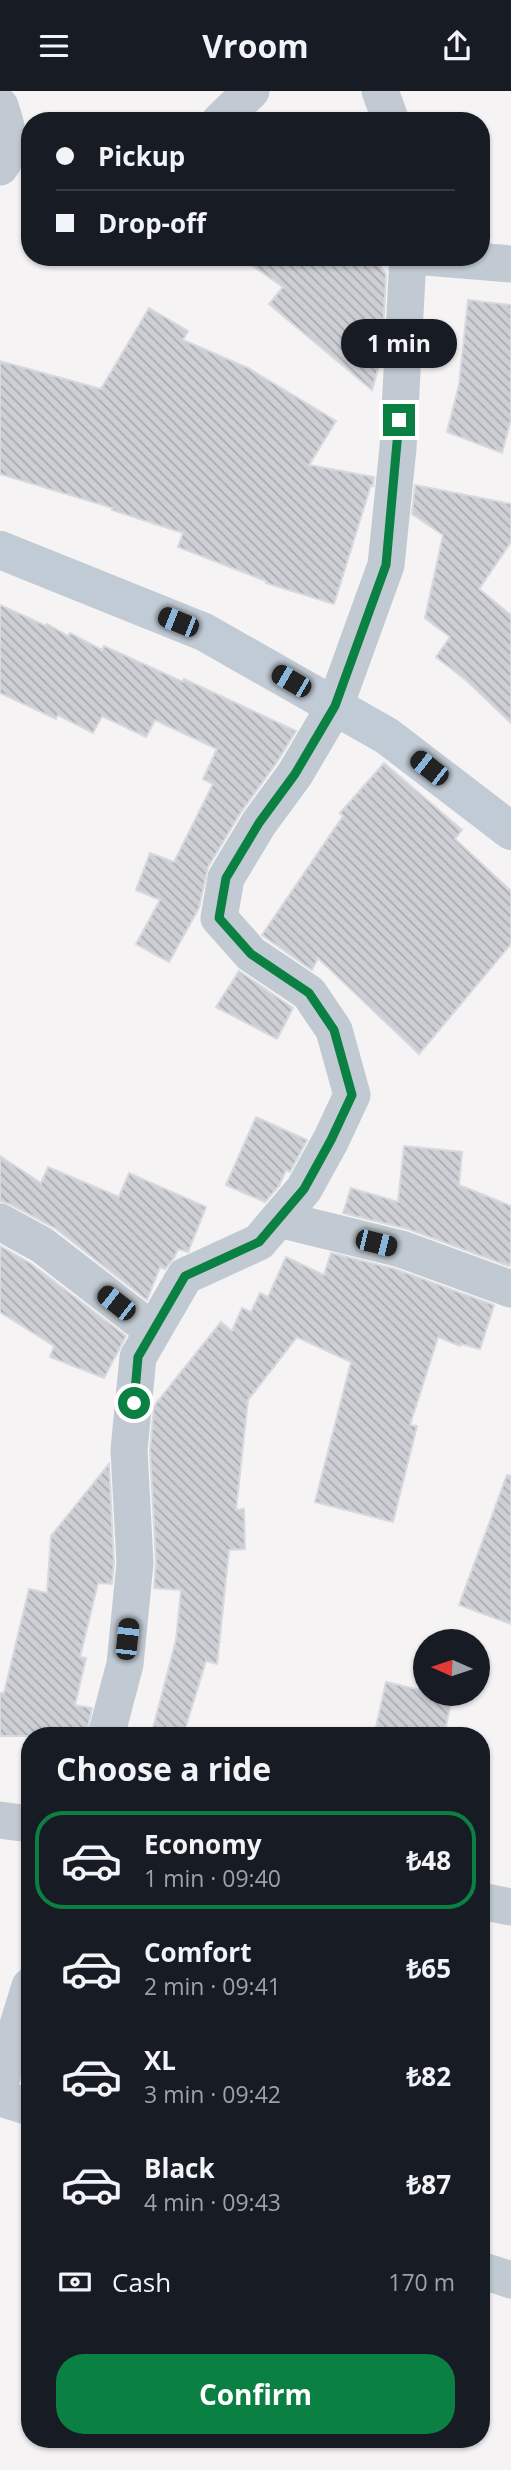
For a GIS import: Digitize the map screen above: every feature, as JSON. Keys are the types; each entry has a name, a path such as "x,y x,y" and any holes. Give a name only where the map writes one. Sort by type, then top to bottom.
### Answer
{"street":[{"path":"229,112 251,91"},
{"path":"380,91 388,112"},
{"path":"0,106 7,128 7,159 0,167"},
{"path":"490,262 511,264"},
{"path":"108,1727 125,1664 135,1563 129,1450 138,1357 185,1276 259,1242 304,1189 352,1095 334,1030 309,993 251,954 219,918 226,878 259,823 295,774 335,706 386,565 398,447 408,266"},
{"path":"0,549 204,632 387,736 511,831"},
{"path":"279,1219 401,1249 511,1289"},
{"path":"0,1222 42,1245 153,1331"},
{"path":"0,1821 21,1823"},
{"path":"490,1904 511,1907"},
{"path":"0,2084 21,2015"},
{"path":"0,2098 21,2104"},
{"path":"490,2273 511,2280"}],"building":[{"path":"253,266 379,266 386,274 382,355 372,390 269,304 283,287"},
{"path":"468,300 511,305 511,419 502,453 447,432 459,385"},
{"path":"149,308 188,331 183,340 248,368 336,421 309,465 374,477 334,604 266,583 178,547 183,533 112,510 113,508 0,474 0,361 101,389"},
{"path":"415,485 511,504 511,542 479,589 511,615 511,723 467,681 436,657 450,637 425,618 443,535 412,514"},
{"path":"0,605 46,626 47,624 68,636 70,633 102,650 104,646 183,682 184,679 296,731 241,812 208,867 199,908 169,962 136,944 160,900 136,890 150,853 174,862 213,784 203,779 217,749 155,720 146,737 102,716 93,733 58,715 56,719 0,693"},
{"path":"384,763 462,830 455,839 511,891 511,944 419,1054 318,958 312,970 262,935 343,816 340,813"},
{"path":"239,971 293,1008 277,1039 216,1007"},
{"path":"256,1117 307,1140 290,1172 286,1170 279,1186 265,1202 226,1185"},
{"path":"404,1146 462,1152 459,1185 511,1206 509,1266 408,1229 343,1213 351,1188 398,1202"},
{"path":"0,1156 41,1183 48,1167 119,1197 129,1173 206,1207 188,1252 178,1249 165,1269 160,1267 147,1300 55,1228 0,1201"},
{"path":"0,1246 30,1263 126,1336 104,1378 50,1357 54,1346 0,1312"},
{"path":"331,1253 395,1269 494,1305 480,1349 461,1344 460,1346 438,1337 410,1425 417,1426 393,1522 315,1502 351,1362 297,1337 248,1400 236,1510 244,1509 245,1549 229,1550 217,1664 206,1661 186,1727 153,1727 176,1640 181,1590 154,1588 156,1562 150,1450 154,1406 221,1322 232,1331 242,1308 251,1312 260,1293 268,1297 286,1257 324,1275"},
{"path":"109,1464 114,1563 112,1584 98,1583 80,1657 86,1658 75,1705 92,1708 88,1727 21,1727 21,1736 0,1736 0,1693 4,1693 29,1589 47,1593 51,1536"},
{"path":"507,1475 511,1476 511,1624 459,1605"},
{"path":"386,1682 413,1688 413,1706 450,1706 446,1727 376,1727"}],"route":[{"path":"134,1403 138,1357 185,1276 259,1242 304,1189 352,1095 334,1030 309,993 251,954 219,918 226,878 259,823 295,774 335,706 386,565 399,420"}]}
